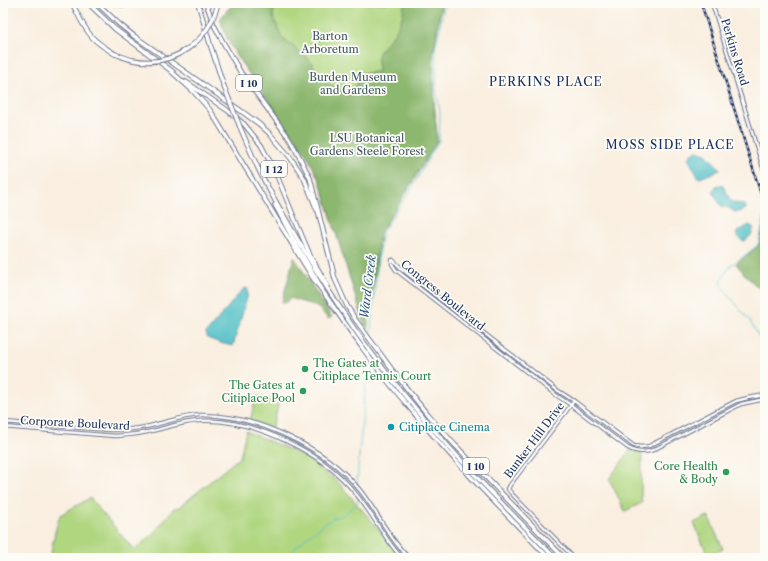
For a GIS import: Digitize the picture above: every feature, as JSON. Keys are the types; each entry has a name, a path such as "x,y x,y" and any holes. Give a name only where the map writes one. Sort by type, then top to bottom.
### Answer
{"highway":[{"path":"72,3 90,36 115,54 132,60 144,61 156,61 169,58 192,46 208,30 214,18 218,3"},
{"name":"I 12","path":"88,3 116,29 172,72 228,110 244,124 261,145 275,171 308,250 334,298"},
{"path":"97,3 134,36 244,113 269,133 290,157 304,178 322,224"},
{"path":"114,3 128,6 145,3"},
{"name":"I 10","path":"198,3 223,84 258,169 314,267 353,329 410,403 445,444 555,558"},
{"name":"I 10","path":"206,3 214,25 238,68 289,138 310,178 335,279 351,313 393,371 427,414 564,558"},
{"path":"172,72 194,91 210,110 316,283 379,370 436,439 549,558"},
{"path":"268,188 271,198 319,286"}],"street":[{"name":"Perkins Road","path":"712,3 765,174"},
{"name":"Congress Boulevard","path":"765,395 736,401 647,447 634,446 557,390 392,260 392,264 400,273 480,336 556,395 628,448 636,451 644,452 654,450 741,404 765,399"},
{"path":"400,273 402,269"},
{"path":"480,336 483,332"},
{"path":"512,360 515,357"},
{"name":"Bunker Hill Drive","path":"574,401 508,489 574,558"},
{"name":"Corporate Boulevard","path":"3,422 122,430 142,428 187,416 200,415 218,416 254,423 277,431 319,453 349,477 367,499 399,547 409,558"},
{"name":"Corporate Boulevard","path":"3,427 115,436 143,433 186,422 210,420 244,426 260,431 289,442 315,457 338,474 349,485 402,558"}],"green space":[{"name":"LSU Botanical Gardens Steele Forest","path":"231,3 442,3 433,53 437,141 380,232 367,329 364,324 320,181 308,157 236,55 227,38 220,19 231,6"},
{"name":"LSU Botanical Gardens Steele Forest","path":"231,3 275,3 273,16 282,38 309,59 329,85 344,90 354,88 360,79 359,73 378,72 379,53 398,27 402,18 404,3 442,3 433,53 437,141 380,232 367,329 364,324 320,181 308,157 236,55 227,38 220,19 231,6"},
{"path":"765,217 765,294 736,264 758,246 761,239"},
{"path":"294,257 332,317 328,319 321,310 315,306 290,298 286,303 282,302"},
{"path":"256,396 279,403 272,428 250,421"},
{"path":"246,431 304,456 337,481 404,558 50,558 60,515 90,498 134,550 152,535 175,507 177,509 240,457"},
{"path":"630,450 641,453 642,455 642,503 625,511 609,479"},
{"path":"708,516 723,549 710,555 707,553 694,523"}],"water":[{"path":"697,151 706,154 719,167 720,170 700,178 698,177 688,158 691,154"},
{"path":"717,185 723,186 731,201 746,206 746,209 735,212 727,207 721,206 713,192"},
{"path":"749,225 753,227 752,233 748,239 742,241 736,234"},
{"path":"244,288 248,289 247,298 233,346 207,338 206,333"}],"waterway":[{"name":"Ward Creek","path":"370,337 382,232 408,194 439,141 440,112 436,91 435,49 445,3"},
{"path":"765,215 757,246 731,265 721,280 724,290 750,321 765,348"},
{"name":"Ward Creek","path":"357,487 368,358"},
{"name":"Ward Creek","path":"291,558 292,553 297,546 308,536 333,518 343,515 358,502 358,498"}],"railway":[{"path":"701,3 765,207"}],"place":[{"name":"The Gates at Citiplace Tennis Court","path":"305,369"},
{"name":"The Gates at Citiplace Pool","path":"303,391"},
{"name":"Citiplace Cinema","path":"391,427"},
{"name":"Core Health & Body","path":"726,472"}],"district":[{"name":"PERKINS PLACE","path":"546,82"},
{"name":"MOSS SIDE PLACE","path":"670,145"}],"park label":[{"name":"Barton Arboretum","path":"330,42"},
{"name":"Burden Museum and Gardens","path":"353,83"}]}
